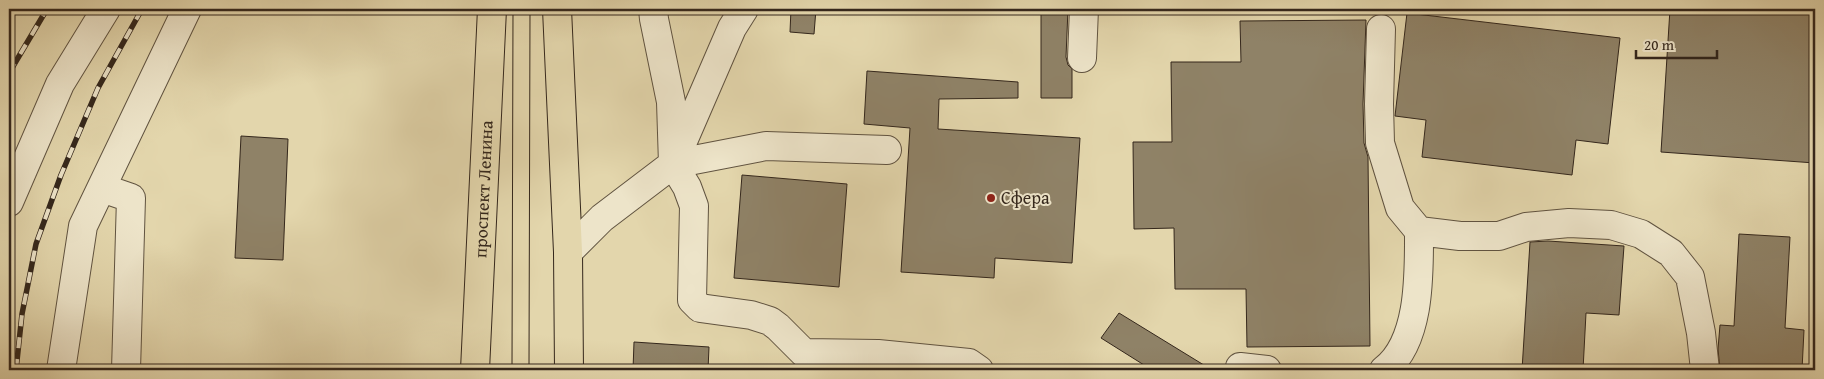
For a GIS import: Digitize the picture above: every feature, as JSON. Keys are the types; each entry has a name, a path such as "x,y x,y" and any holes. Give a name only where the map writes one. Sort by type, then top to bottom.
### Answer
{"main road":[{"name":"проспект Ленина","path":"475,370 492,9"},
{"path":"557,9 568,252 569,370"}],"lane":[{"path":"9,202 60,84 106,9"},
{"path":"61,370 83,226 187,9"},
{"path":"673,164 732,28 744,9"},
{"path":"1082,58 1084,9"},
{"path":"659,12 672,102 673,164 687,187 694,206 692,300 700,308 751,315 770,321 804,353 845,362 878,354 969,363 979,370"},
{"path":"1381,29 1380,143 1400,208 1419,231 1419,268 1413,324 1395,362 1384,370"},
{"path":"568,252 602,218 673,164 766,146 887,150"},
{"path":"102,188 131,198 126,370"},
{"path":"1419,231 1460,236 1499,236 1526,227 1569,223 1611,225 1641,234 1671,253 1690,277 1702,333 1705,370"},
{"path":"1240,368 1266,370"}],"building":[{"path":"791,9 816,9 814,34 790,32"},
{"path":"1041,9 1068,9 1066,57 1068,65 1072,69 1072,98 1041,98"},
{"path":"1670,9 1815,9 1815,163 1661,152"},
{"path":"1407,13 1620,38 1608,144 1576,140 1572,175 1422,157 1426,120 1395,116"},
{"path":"1366,20 1363,104 1364,143 1368,157 1370,346 1247,347 1246,289 1175,289 1174,228 1134,229 1133,142 1172,142 1171,62 1241,62 1240,21"},
{"name":"Сфера","path":"867,71 1018,82 1018,98 939,99 938,129 1080,138 1072,263 995,258 994,278 901,272 910,128 864,124"},
{"path":"241,136 288,139 283,260 235,258"},
{"path":"742,175 847,184 839,287 734,278"},
{"path":"1739,234 1790,237 1785,328 1804,330 1802,370 1720,370 1718,349 1720,325 1734,326"},
{"path":"1548,241 1624,246 1619,315 1586,313 1583,370 1522,370 1530,242"},
{"path":"1119,313 1212,370 1152,370 1101,338"},
{"path":"634,342 709,347 708,370 633,370"}],"tram line":[{"path":"512,370 513,9"},
{"path":"529,370 530,9"}],"railway":[{"path":"9,73 47,9"},
{"path":"16,370 22,314 36,244 61,175 98,88 142,9"}],"place":[{"name":"Сфера","path":"991,198"}]}
